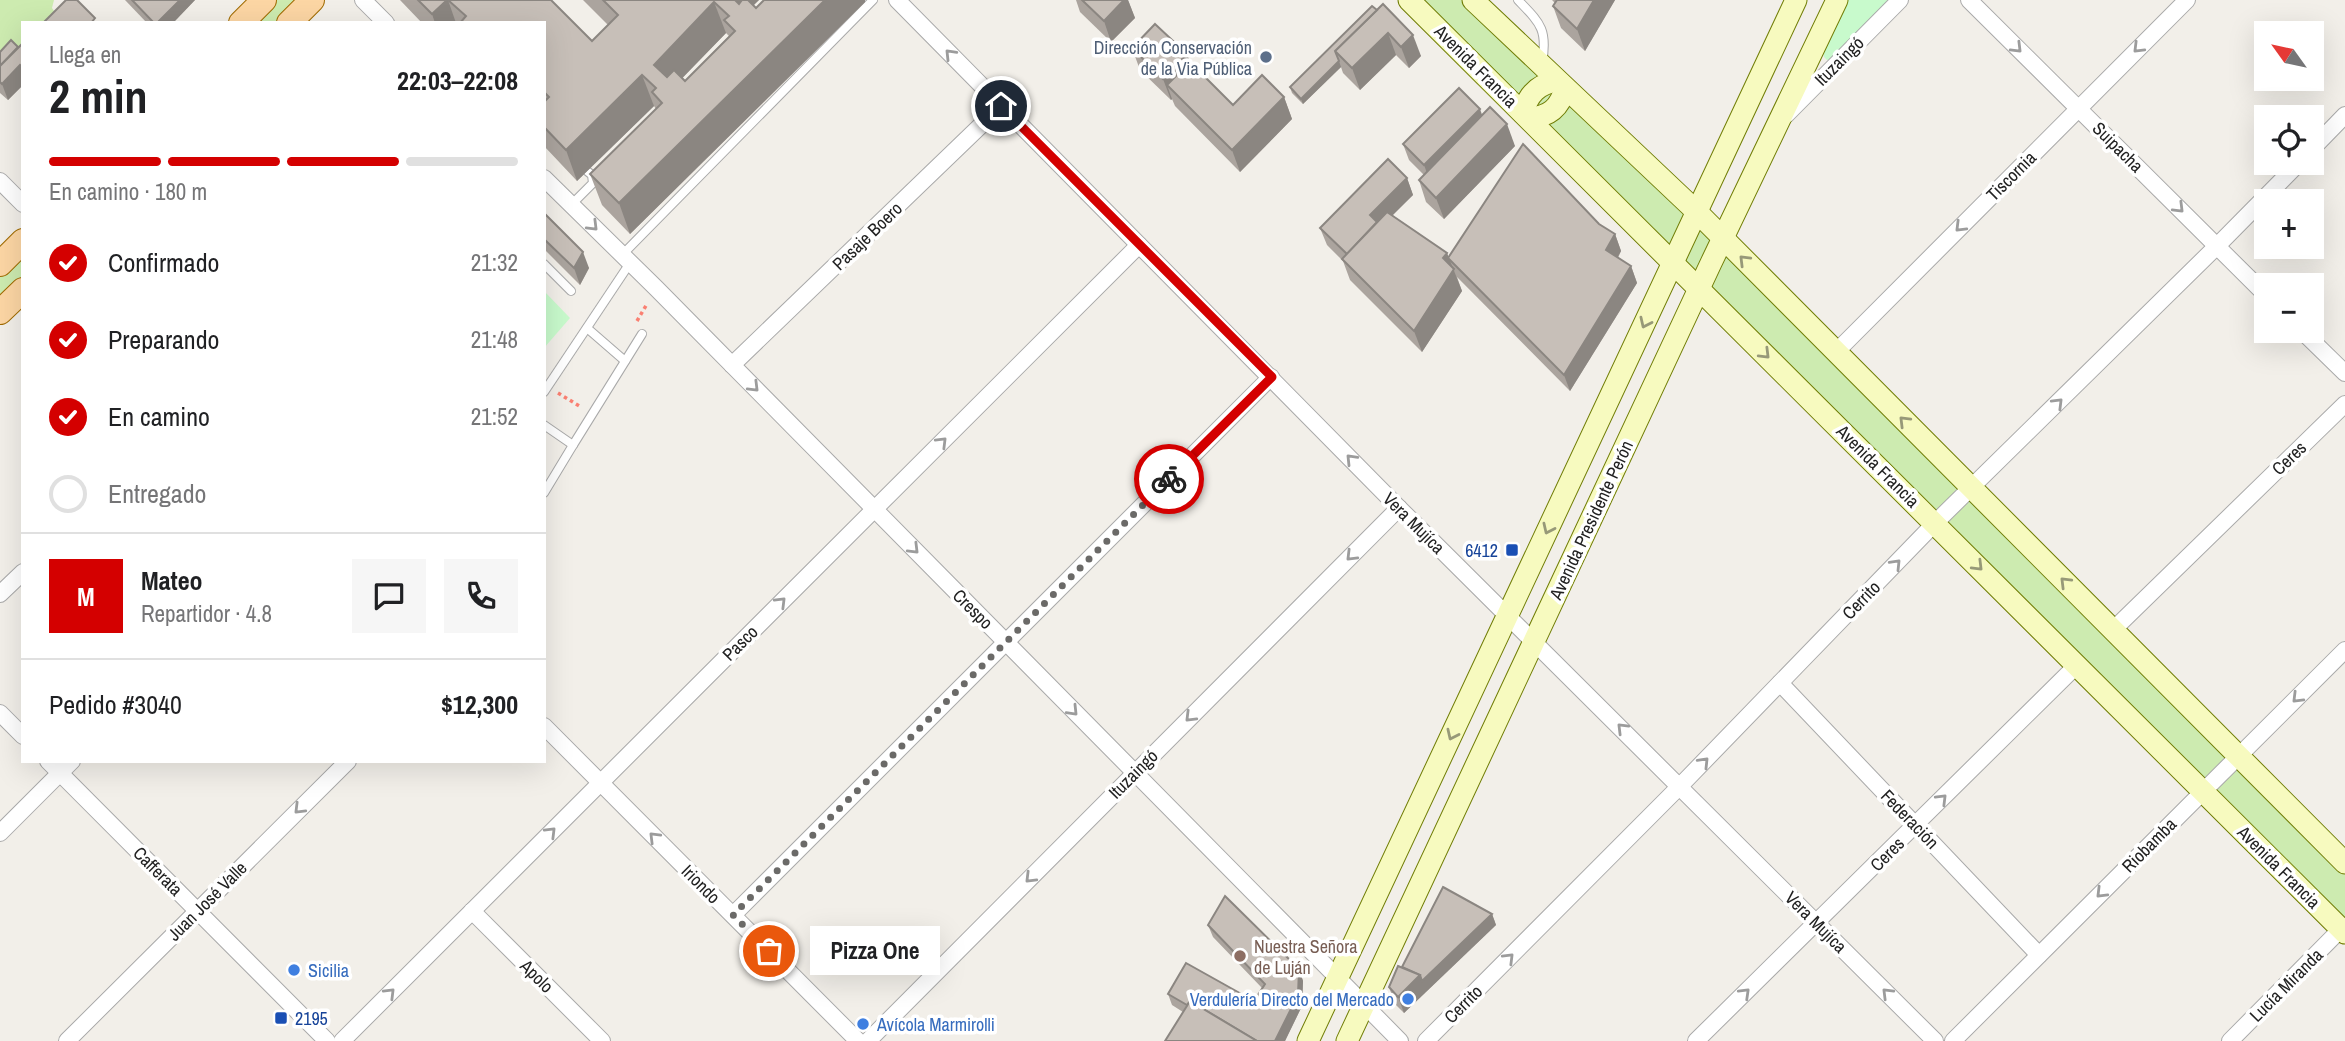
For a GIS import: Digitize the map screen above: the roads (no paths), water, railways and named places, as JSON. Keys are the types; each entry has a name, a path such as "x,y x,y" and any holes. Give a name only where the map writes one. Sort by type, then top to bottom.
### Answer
{"main road":[{"path":"243,21 264,0"},
{"path":"291,21 312,0"},
{"name":"Avenida Francia","path":"1409,0 1674,261 2343,931"},
{"name":"Avenida Presidente Perón","path":"1308,1041 1796,0"},
{"name":"Avenida Presidente Perón","path":"1348,1041 1699,288 1837,0"},
{"path":"1479,2 1561,85 1697,212 2345,863"},
{"path":"1526,115 1526,103 1538,87 1561,85"},
{"path":"0,264 21,243"},
{"path":"0,312 21,292"}],"street":[{"path":"362,0 384,21"},
{"name":"Vera Mujíca","path":"897,0 1399,508 1935,1041"},
{"name":"Ituzaingó","path":"1778,122 1900,0"},
{"name":"Suipacha","path":"1969,0 2254,283"},
{"name":"Tiscornia","path":"1836,352 2187,0"},
{"name":"Pasaje Boero","path":"732,365 1001,106"},
{"path":"2324,137 2345,115"},
{"name":"Cerrito","path":"1426,1041 1680,786 1935,523 2287,175"},
{"name":"Crespo","path":"546,180 1400,1041"},
{"path":"0,181 21,202"},
{"name":"Pasco","path":"342,1041 1139,245"},
{"path":"2314,343 2345,373"},
{"path":"733,915 1272,377"},
{"name":"Ceres","path":"2113,630 2345,404"},
{"name":"Ituzaingó","path":"868,1041 1399,508"},
{"path":"0,594 21,574"},
{"name":"Riobamba","path":"1953,1041 2345,650"},
{"name":"Ceres","path":"1696,1041 2077,665"},
{"name":"Federación","path":"1780,683 2039,955"},
{"path":"0,713 21,734"},
{"name":"Iriondo","path":"546,728 858,1041"},
{"name":"Juan José Valle","path":"67,1041 346,763"},
{"path":"0,833 60,765"},
{"name":"Cafferata","path":"60,765 197,911 327,1041"},
{"name":"Apolo","path":"472,911 602,1041"},
{"name":"Lucía Miranda","path":"2230,1041 2343,931"}],"lane":[{"path":"546,389 587,328 626,259 873,0"},
{"path":"1518,0 1541,24 1546,42 1541,65"},
{"path":"571,205 593,183 594,179 587,171"},
{"path":"546,266 571,291"},
{"path":"587,328 625,361"},
{"path":"546,490 642,334"},
{"path":"546,426 573,445"}],"place":[{"name":"Dirección Conservación de la Via Pública","path":"1266,57"},
{"name":"6412","path":"1512,550"},
{"name":"Pizza One","path":"769,951"},
{"name":"Nuestra Señora de Luján","path":"1240,956"},
{"name":"Sicilia","path":"294,970"},
{"name":"Verdulería Directo del Mercado","path":"1408,999"},
{"name":"2195","path":"281,1018"},
{"name":"Avícola Marmirolli","path":"863,1024"}]}
